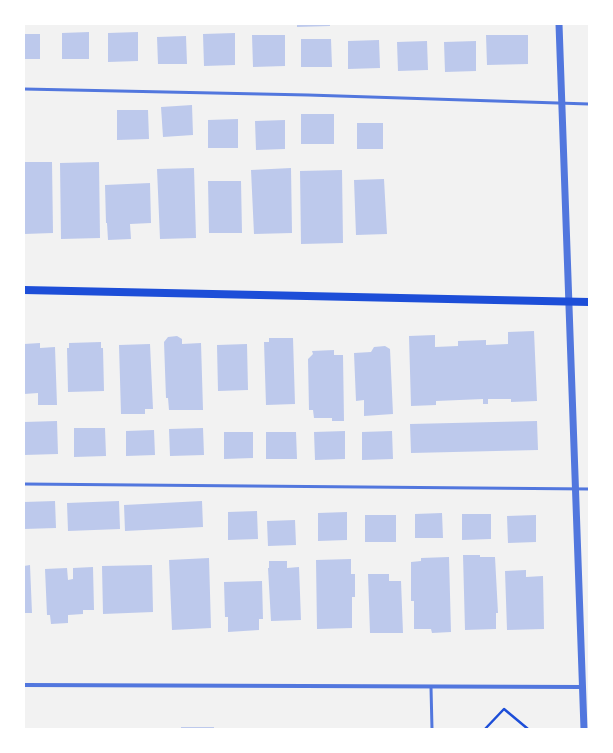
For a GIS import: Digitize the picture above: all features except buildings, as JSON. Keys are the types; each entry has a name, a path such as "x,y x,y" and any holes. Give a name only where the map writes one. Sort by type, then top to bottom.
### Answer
{"main road":[{"path":"24,290 589,302"}],"street":[{"path":"559,24 584,729"},
{"path":"24,685 583,687"}],"lane":[{"path":"24,89 308,95 589,104"},
{"path":"24,484 589,489"},
{"path":"431,687 432,729"}],"path":[{"path":"485,729 504,709 528,729"}]}
